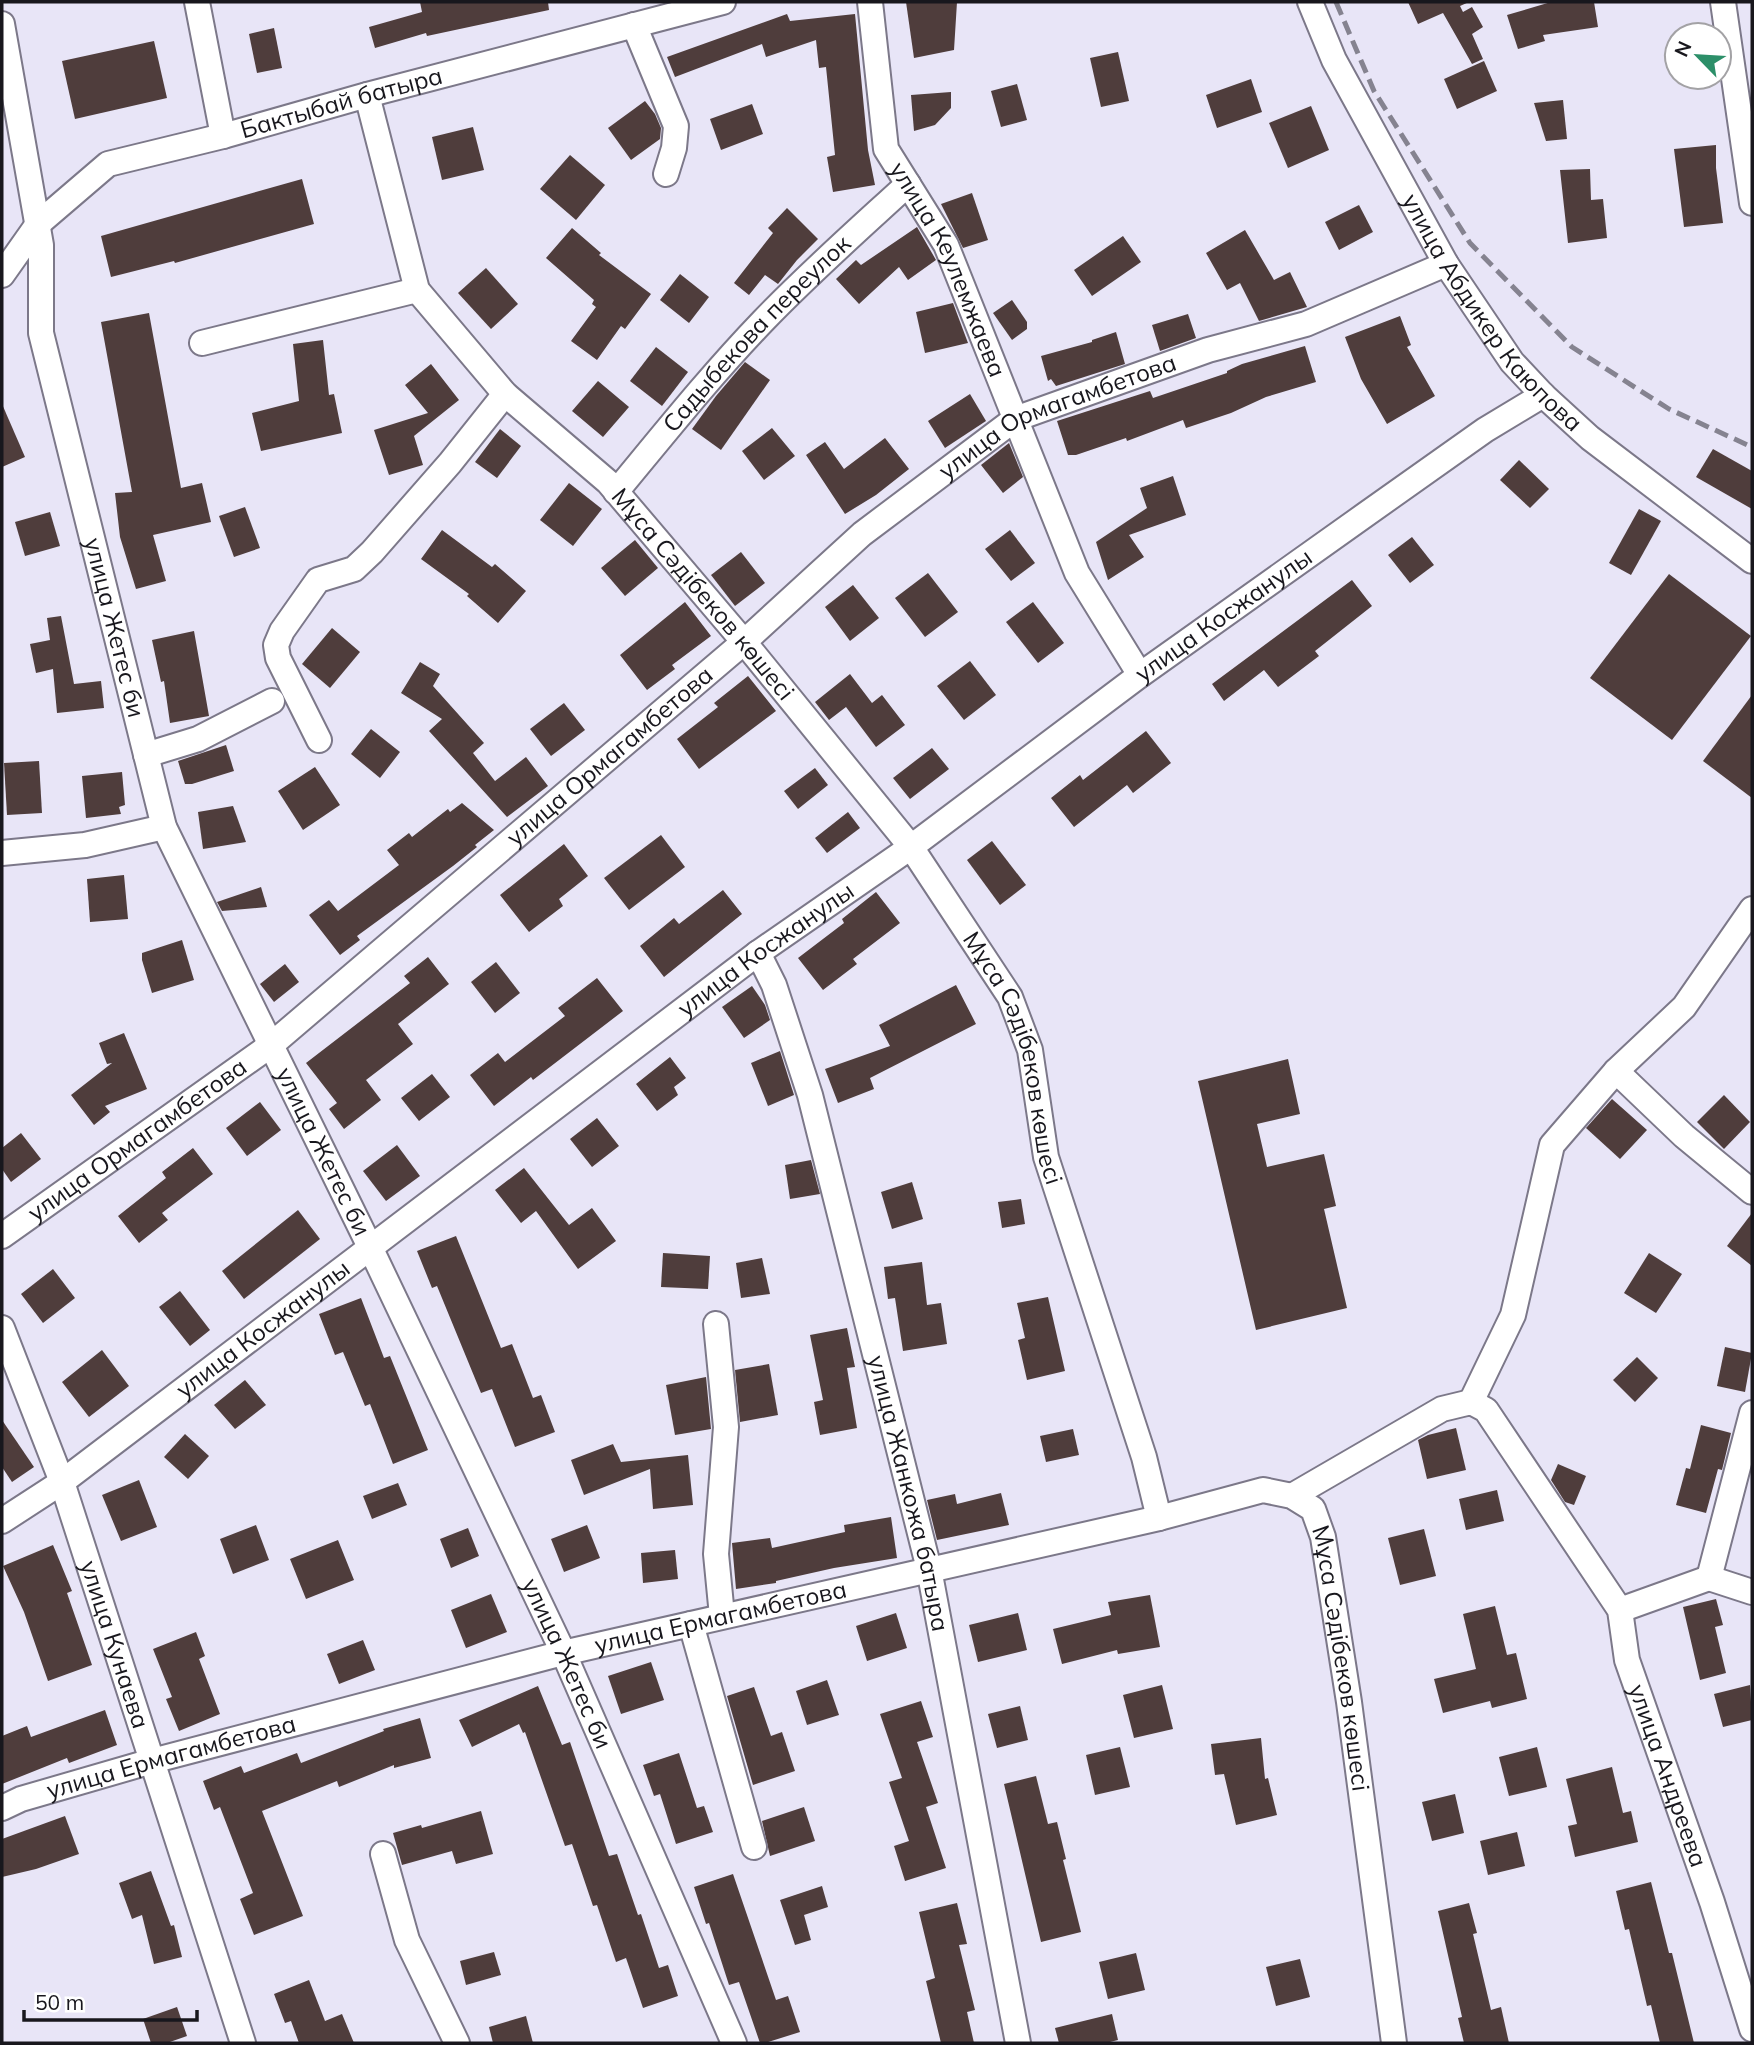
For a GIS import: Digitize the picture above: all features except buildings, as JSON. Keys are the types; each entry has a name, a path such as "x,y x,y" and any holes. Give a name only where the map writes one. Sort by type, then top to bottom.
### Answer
{"street":[{"path":"197,2 223,136"},
{"name":"Бактыбай батыра","path":"2,275 38,224 108,164 223,136 367,95 723,2"},
{"name":"улица Кеулемжаева","path":"870,2 886,149 946,246 1077,573 1140,675"},
{"name":"улица Абдикер Каюпова","path":"1310,2 1334,60 1446,264 1512,362 1590,438 1752,561"},
{"path":"1723,2 1752,203"},
{"name":"улица Жетес би","path":"2,24 41,246 41,333 164,827 564,1653 734,2043"},
{"path":"634,25 676,126 674,148 666,173"},
{"name":"Мұса Сәдібеков көшесі","path":"367,95 417,290 505,394 608,482 744,642 911,847 1010,997 1030,1050 1046,1157 1144,1457 1159,1518 1263,1490 1292,1496 1313,1509 1323,1537 1349,1702 1394,2043"},
{"name":"Садыбекова переулок","path":"616,492 712,376 764,319 908,184"},
{"name":"улица Ормагамбетова","path":"2,1236 271,1045 744,642 862,534 1015,419 1208,350 1306,324 1446,264"},
{"path":"202,343 417,290"},
{"path":"319,740 278,658 276,645 282,631 318,580 354,569 372,552 450,463 505,394"},
{"name":"улица Косжанулы","path":"2,1521 62,1482 758,953 911,847 1140,675 1485,430 1543,395"},
{"path":"146,755 198,739 272,701"},
{"path":"2,853 85,845 164,827"},
{"path":"1471,1402 1513,1315 1552,1144 1616,1071 1684,1007 1752,909"},
{"name":"улица Жанкожа батыра","path":"758,953 774,985 810,1095 929,1569 1018,2043"},
{"path":"1616,1071 1684,1136 1752,1192"},
{"path":"716,1324 726,1427 716,1554 722,1616"},
{"name":"улица Кунаева","path":"2,1328 62,1482 243,2043"},
{"path":"1292,1496 1442,1409 1471,1402 1486,1410 1620,1610 1709,1578 1752,1592"},
{"path":"1709,1578 1752,1413"},
{"name":"улица Ермагамбетова","path":"2,1808 21,1799 152,1761 564,1653 1159,1518"},
{"name":"улица Андреева","path":"1620,1610 1627,1660 1712,1902 1752,2029"},
{"path":"691,1624 754,1847"},
{"path":"383,1854 407,1940 457,2043"}],"railway":[{"path":"1336,2 1374,91 1470,243 1572,347 1669,409 1752,447"}]}
